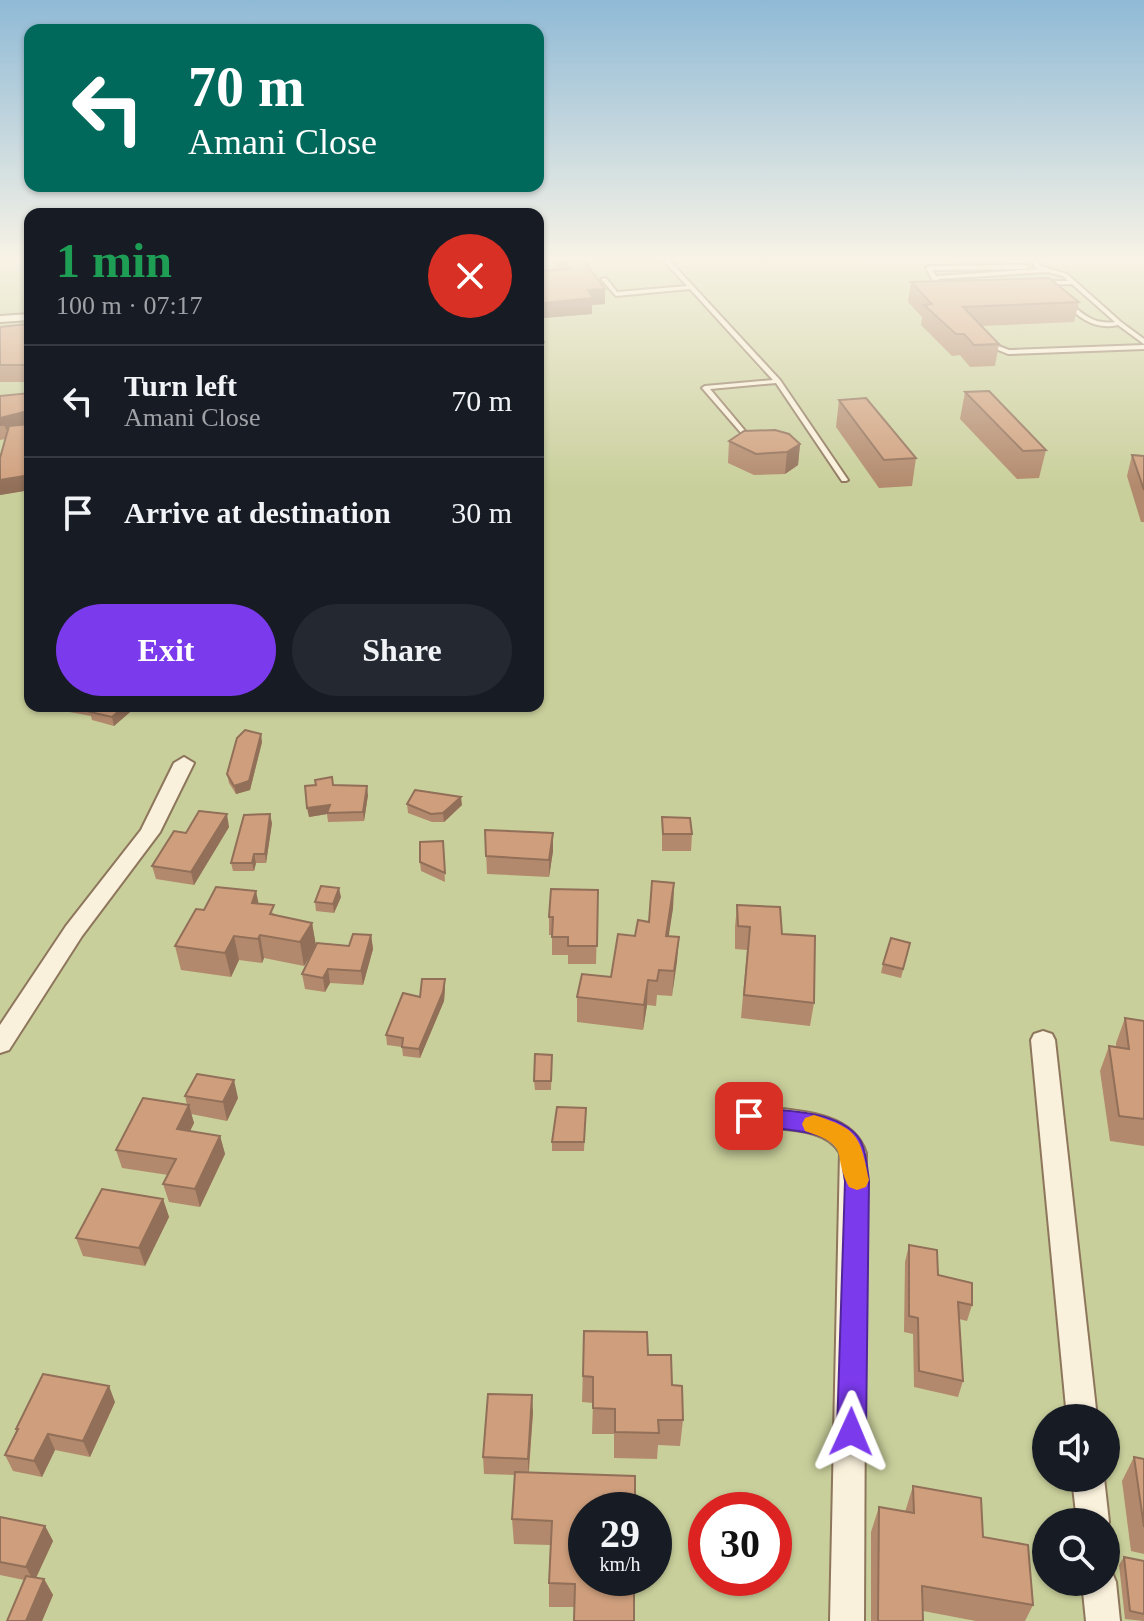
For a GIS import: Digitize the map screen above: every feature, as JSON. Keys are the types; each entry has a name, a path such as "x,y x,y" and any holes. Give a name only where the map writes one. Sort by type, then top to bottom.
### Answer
{"street":[{"path":"0,1044 74,931 150,832 184,763"},
{"path":"1043,1040 1081,1404"},
{"path":"749,1116 816,1125 836,1132 850,1144 855,1162 847,1621"},
{"path":"1100,1596 1103,1621"}],"lane":[{"path":"737,337 778,381 844,480"},
{"path":"984,340 993,349 1008,352 1144,344"},
{"path":"744,433 705,388 778,381"}],"green space":[{"path":"0,337 24,337 24,712 544,712 544,337 1144,337 1144,1621 0,1621"}],"building":[{"path":"0,337 24,337 24,365 0,365"},
{"path":"966,337 992,337 999,344 974,345"},
{"path":"989,391 1046,450 1023,451 965,392"},
{"path":"24,394 24,412 0,418 0,396"},
{"path":"866,398 916,458 884,460 839,400"},
{"path":"24,424 24,476 0,480 0,458 9,426"},
{"path":"775,430 789,434 800,444 787,452 756,454 729,441 744,431"},
{"path":"1132,455 1144,456 1144,490"},
{"path":"90,712 118,712 112,717"},
{"path":"245,730 261,734 249,781 234,786 227,774 237,738"},
{"path":"332,777 333,785 367,786 363,812 327,813 330,805 307,808 305,786 316,785 315,780"},
{"path":"415,790 461,797 443,813 431,814 407,804"},
{"path":"199,811 227,814 191,872 152,866 174,831 186,833"},
{"path":"270,814 265,854 254,854 252,863 231,863 244,815"},
{"path":"662,817 690,818 692,834 663,834"},
{"path":"485,830 553,833 549,860 486,856"},
{"path":"443,841 445,873 420,862 420,842"},
{"path":"652,881 674,883 666,936 679,937 674,971 659,970 657,981 648,980 644,1005 577,997 582,974 611,977 618,934 635,936 638,920 649,922"},
{"path":"321,886 339,888 333,904 315,902"},
{"path":"216,887 256,891 252,903 274,905 270,914 312,923 300,942 260,935 258,939 234,936 225,953 175,946 196,909 204,910"},
{"path":"551,889 598,890 597,946 568,946 568,937 552,937 553,917 549,917"},
{"path":"737,905 780,907 782,934 815,936 814,1003 744,995 750,927 738,926"},
{"path":"353,934 371,935 361,971 328,969 323,978 302,974 317,943 349,946"},
{"path":"891,938 910,943 903,969 883,964"},
{"path":"422,979 445,979 443,992 419,1049 402,1047 403,1038 386,1035 403,993 420,997"},
{"path":"1125,1018 1144,1021 1144,1119 1119,1116 1109,1046 1129,1049"},
{"path":"535,1054 552,1055 551,1081 534,1081"},
{"path":"197,1074 234,1080 223,1102 185,1096"},
{"path":"143,1098 189,1105 177,1129 220,1136 195,1189 163,1184 176,1159 116,1150"},
{"path":"557,1107 586,1108 584,1142 552,1142"},
{"path":"102,1189 163,1199 139,1248 76,1238"},
{"path":"909,1245 937,1250 938,1275 972,1283 972,1305 958,1302 963,1381 919,1371 918,1318 909,1316"},
{"path":"584,1331 647,1332 648,1355 671,1355 672,1385 682,1386 683,1420 658,1420 659,1433 615,1432 615,1409 593,1408 593,1377 583,1376"},
{"path":"43,1374 109,1386 83,1441 48,1434 34,1461 5,1455 16,1429"},
{"path":"488,1394 532,1395 528,1459 483,1457"},
{"path":"1134,1457 1144,1459 1144,1527"},
{"path":"515,1472 635,1476 635,1492 568,1492 568,1584 549,1583 552,1521 512,1519"},
{"path":"913,1486 981,1498 983,1537 1028,1545 1033,1605 922,1586 923,1621 878,1621 879,1507 914,1513"},
{"path":"0,1517 45,1526 26,1567 0,1562"},
{"path":"1124,1557 1144,1561 1144,1614 1130,1611"},
{"path":"26,1576 44,1579 26,1621 7,1621"},
{"path":"575,1596 634,1596 634,1621 574,1621"}],"slow traffic":[{"path":"814,1124 836,1132 850,1144 857,1180"}],"route":[{"path":"749,1116 816,1125 836,1132 850,1144 857,1181 851,1432"}]}
